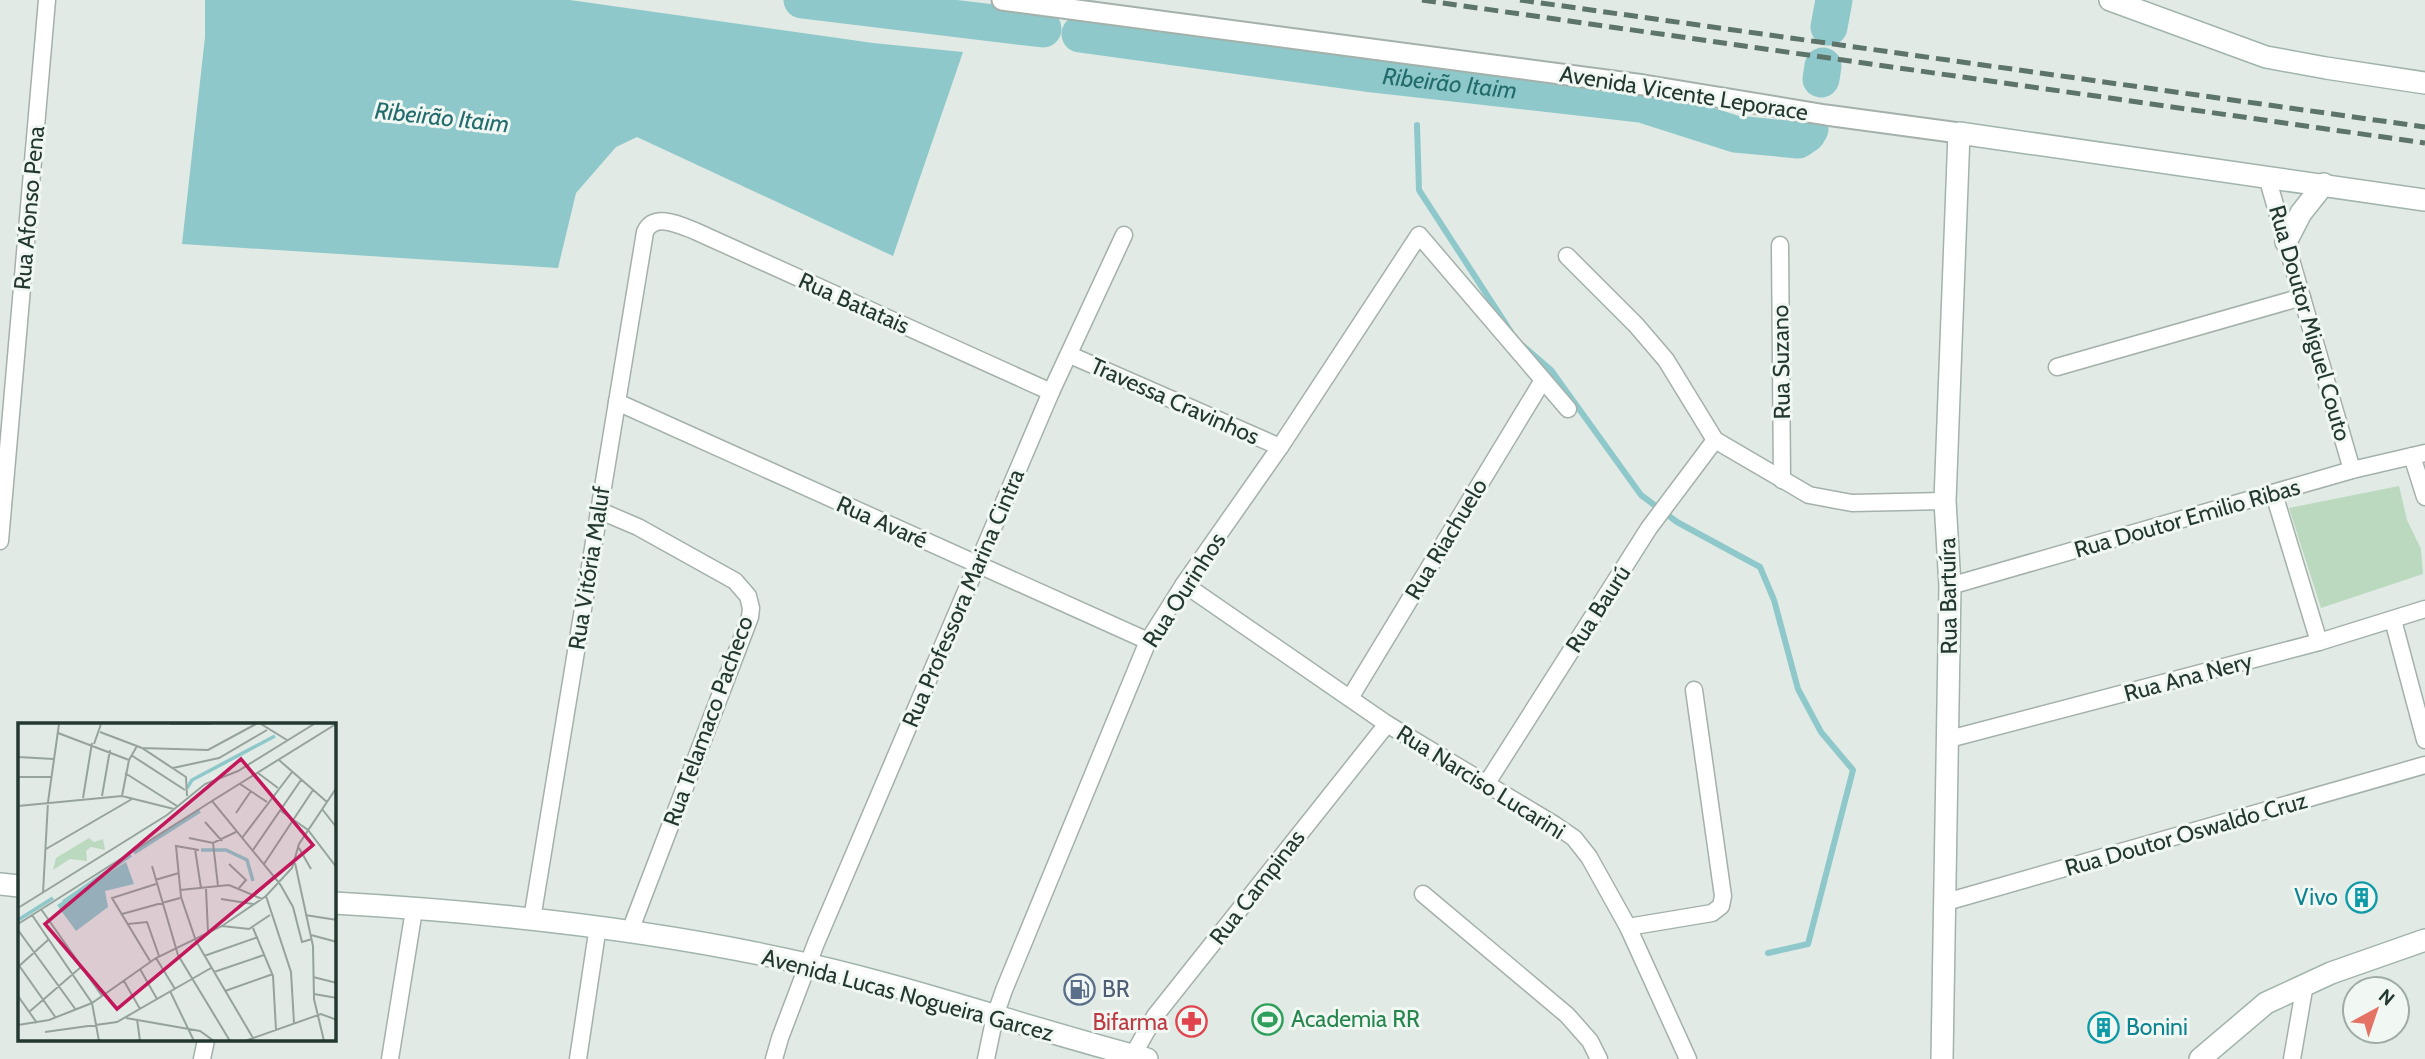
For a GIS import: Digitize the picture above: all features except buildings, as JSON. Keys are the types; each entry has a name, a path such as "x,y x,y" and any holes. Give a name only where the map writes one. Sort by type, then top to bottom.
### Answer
{"main road":[{"path":"2110,0 2266,57 2425,83"},
{"path":"1959,133 2425,200"},
{"name":"Rua Bartuíra","path":"1942,1059 1950,586 1945,501 1959,133"},
{"path":"2286,242 2301,214 2324,184"},
{"path":"0,884 18,886"},
{"name":"Avenida Lucas Nogueira Garcez","path":"336,903 598,926 807,964 1140,1057"},
{"path":"2200,1059 2266,1003 2305,984 2425,940"}],"street":[{"name":"Rua Afonso Pena","path":"0,541 47,0"},
{"name":"Avenida Vicente Leporace","path":"1002,0 1630,83 1959,133"},
{"name":"Rua Doutor Miguel Couto","path":"2267,177 2352,470"},
{"name":"Rua Batatais","path":"654,222 670,222 695,231 1051,392"},
{"name":"Rua Vitória Maluf","path":"532,919 645,232 648,225 654,222"},
{"name":"Rua Professora Marina Cintra","path":"774,1059 807,964 976,565 1051,392 1124,234"},
{"name":"Rua Ourinhos","path":"986,1059 995,1016 1148,641 1419,235 1543,380"},
{"name":"Rua Suzano","path":"1780,244 1782,480"},
{"path":"1567,256 1636,325 1666,360 1715,440 1809,495 1852,503 1945,501"},
{"path":"2057,367 2302,298"},
{"name":"Travessa Cravinhos","path":"1070,355 1280,447"},
{"path":"1543,380 1568,409"},
{"name":"Rua Riachuelo","path":"1350,698 1543,380"},
{"name":"Rua Avaré","path":"617,402 1148,641"},
{"name":"Rua Baurú","path":"1487,783 1649,528 1715,440"},
{"path":"2418,455 2425,497"},
{"name":"Rua Doutor Emilio Ribas","path":"1950,586 2352,470 2418,455"},
{"path":"2274,494 2319,642"},
{"name":"Rua Telamaco Pacheco","path":"598,510 638,527 735,581 748,596 751,608 750,617 630,932"},
{"name":"Rua Narciso Lucarini","path":"1184,584 1387,724 1574,838 1589,857 1628,927 1688,1059"},
{"name":"Rua Ana Nery","path":"1949,739 2319,642 2425,609"},
{"path":"2393,620 2425,740"},
{"path":"1628,927 1712,913 1721,906 1723,896 1694,690"},
{"name":"Rua Campinas","path":"1140,1057 1155,1016 1387,724"},
{"name":"Rua Doutor Oswaldo Cruz","path":"1946,902 2425,765"},
{"path":"1423,894 1567,1015 1590,1041 1600,1059"},
{"path":"390,1059 414,910"},
{"path":"578,1059 598,926"},
{"path":"2292,1059 2305,984"}],"green space":[{"path":"2399,486 2407,520 2421,549 2423,574 2321,608 2289,508"}],"water":[{"path":"205,0 570,0 873,43 963,52 893,256 637,137 616,147 576,193 558,268 182,244 205,37"}],"waterway":[{"name":"Ribeirão Itaim","path":"802,0 1043,29"},
{"name":"Ribeirão Itaim","path":"1829,27 1834,0"},
{"name":"Ribeirão Itaim","path":"1080,34 1365,73 1641,104 1735,134 1798,140 1810,129"},
{"name":"Ribeirão Itaim","path":"1821,79 1823,66"},
{"path":"1417,125 1419,190 1511,332"},
{"path":"1522,345 1551,370 1641,495 1677,522 1760,567 1774,600 1798,689 1821,732 1853,770 1808,944 1768,953"}],"railway":[{"path":"1422,0 2425,143"},
{"path":"1520,0 2425,127"}],"place":[{"name":"Vivo","path":"2361,897"},
{"name":"BR","path":"1079,989"},
{"name":"Academia RR","path":"1268,1019"},
{"name":"Bifarma","path":"1191,1022"},
{"name":"Bonini","path":"2103,1027"}]}
